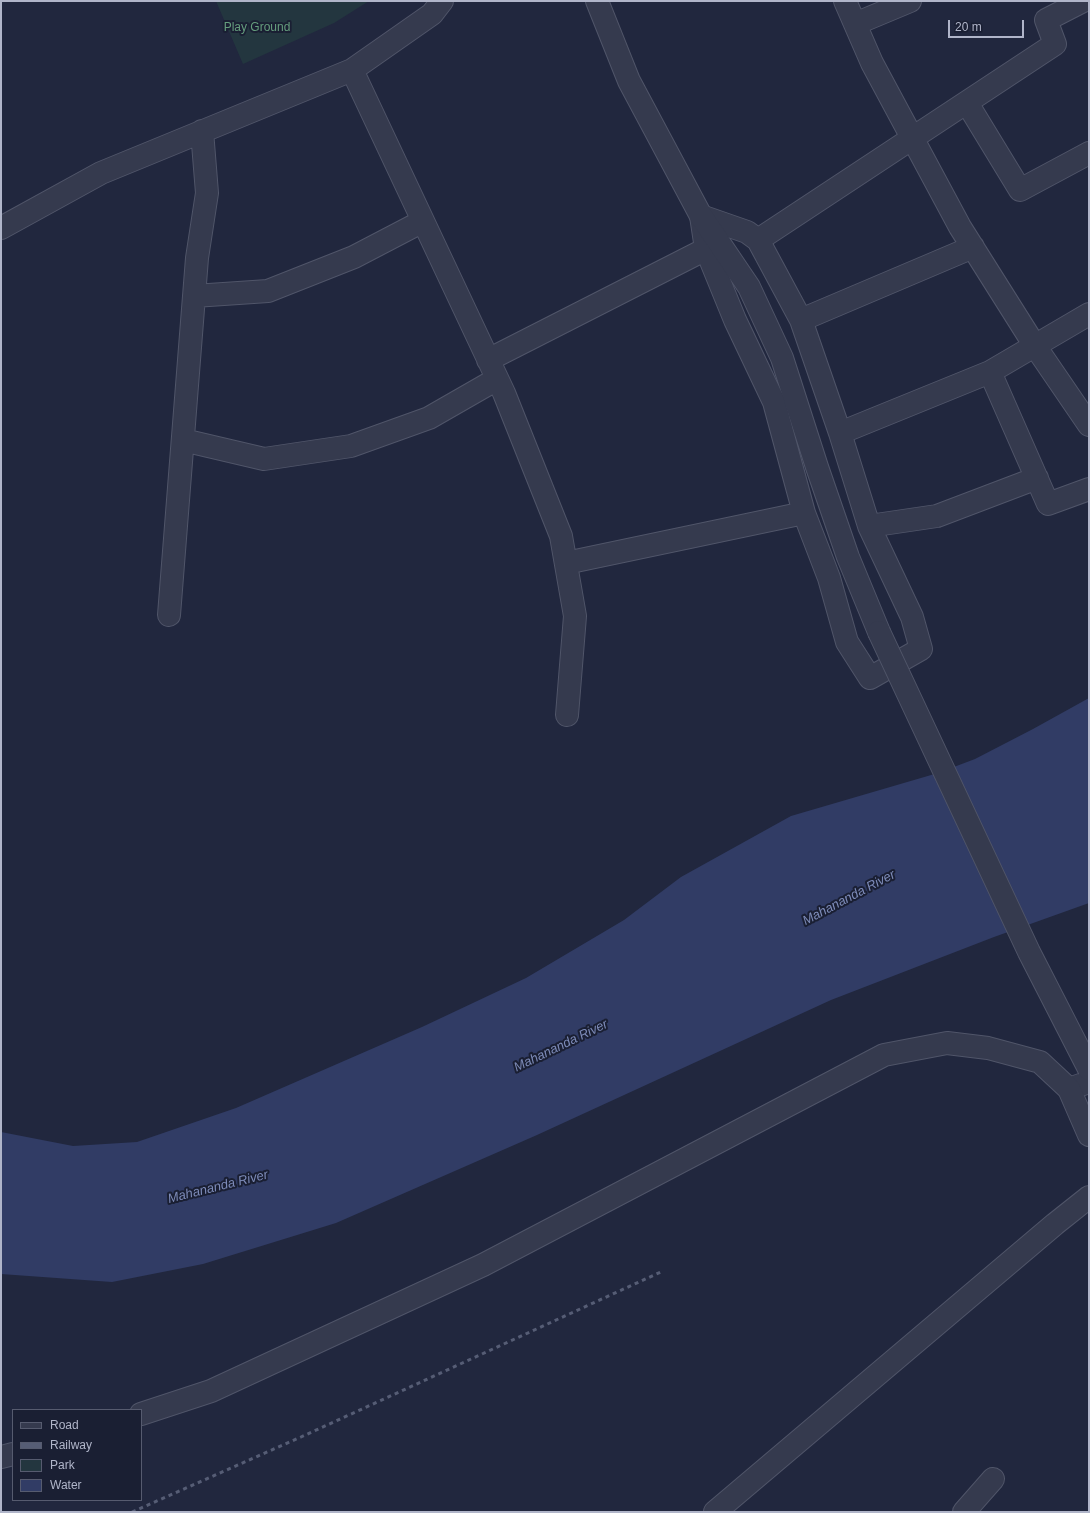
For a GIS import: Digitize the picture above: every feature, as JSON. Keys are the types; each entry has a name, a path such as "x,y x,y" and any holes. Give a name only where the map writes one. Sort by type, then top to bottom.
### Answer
{"street":[{"path":"1,228 101,173 352,70 432,14 442,1"},
{"path":"597,1 629,81 701,216 749,287 782,358 848,557 879,632 1029,952 1089,1070"},
{"path":"845,1 872,63 960,227 1035,346 1089,425"},
{"path":"855,24 910,1"},
{"path":"758,240 1055,44 1046,20 1082,1"},
{"path":"352,70 504,393 561,536 575,616 567,715"},
{"path":"967,103 1020,190 1089,153"},
{"path":"168,615 197,258 208,193 202,131"},
{"path":"701,216 747,232 758,240 801,320 840,433 869,526 912,617 921,649 870,678 847,642 829,578 804,513 774,402 735,320 706,249 701,216"},
{"path":"194,296 268,291 354,257 423,221"},
{"path":"801,320 973,247"},
{"path":"182,440 264,459 351,446 429,418 492,369 706,249"},
{"path":"840,433 990,372 1089,314"},
{"path":"990,372 1048,504 1089,488"},
{"path":"869,526 937,516 1037,478"},
{"path":"566,563 804,513"},
{"path":"142,1414 212,1392 483,1265 884,1055 947,1043 988,1048 1040,1062 1079,1085 1089,1136"},
{"path":"715,1512 1049,1229 1089,1197"},
{"path":"1,1457 12,1454"},
{"path":"964,1512 993,1479"}],"green space":[{"name":"Play Ground","path":"216,1 369,1 334,23 243,64"}],"water":[{"name":"Mahananda River","path":"1089,698 1089,903 994,937 831,1000 537,1135 336,1223 203,1264 112,1282 1,1274 1,1132 73,1146 137,1142 236,1108 422,1027 526,978 624,920 681,877 791,816 938,773 975,759"}],"railway":[{"path":"132,1512 301,1437 663,1271"}]}
